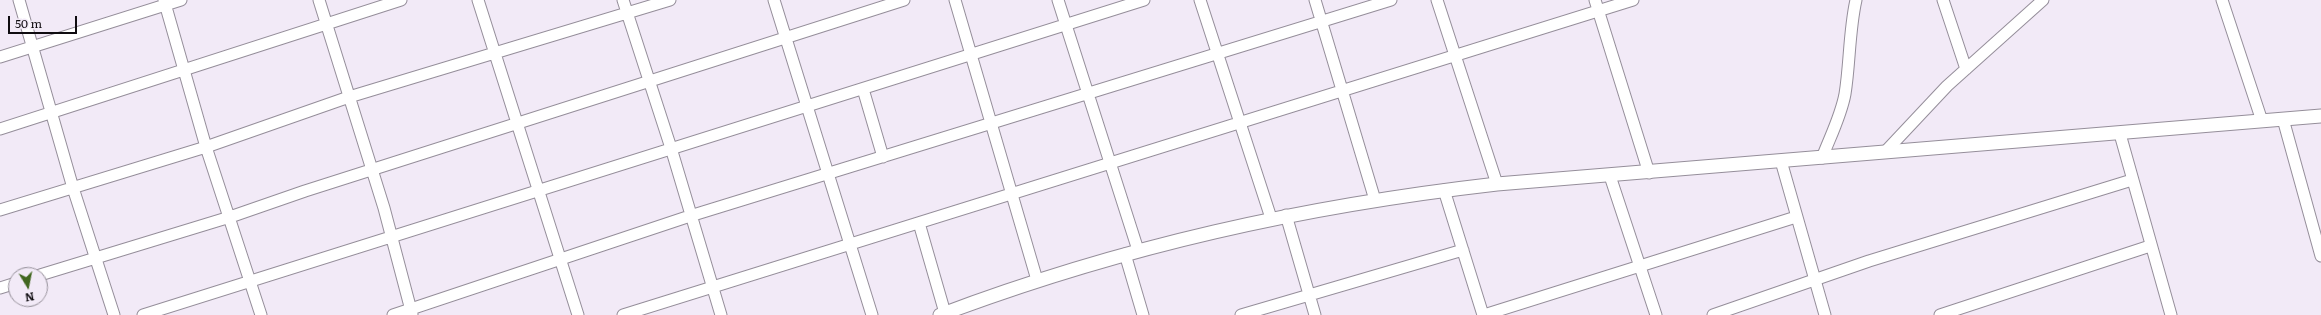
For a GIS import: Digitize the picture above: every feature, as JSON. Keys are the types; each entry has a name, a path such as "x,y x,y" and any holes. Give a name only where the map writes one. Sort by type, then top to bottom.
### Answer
{"main road":[{"path":"942,314 1037,280 1138,250 1286,215 1444,190 1497,184 1649,173 2321,116"}],"street":[{"path":"19,0 73,188 114,315"},
{"path":"0,57 164,3 181,0"},
{"path":"319,0 392,236 412,312"},
{"path":"0,129 401,0"},
{"path":"478,0 494,54 540,189 578,315"},
{"path":"623,0 671,148 690,216 721,315"},
{"path":"0,210 206,147 349,97 670,0"},
{"path":"774,0 872,315"},
{"path":"48,273 230,217 299,193 372,171 904,0"},
{"path":"955,0 990,124 1037,280"},
{"path":"1058,0 1138,250"},
{"path":"143,315 1144,0"},
{"path":"1200,0 1271,218"},
{"path":"1315,0 1375,200"},
{"path":"393,315 412,312 560,259 690,216 990,124 1216,52 1391,0"},
{"path":"1437,0 1497,184"},
{"path":"623,315 712,286 850,245 1240,124 1454,54 1596,5 1633,0"},
{"path":"1822,158 1835,126 1845,94 1850,31 1856,0"},
{"path":"1943,0 1966,69"},
{"path":"1885,152 1947,86 2043,0"},
{"path":"2222,0 2262,121"},
{"path":"164,3 206,147 261,315"},
{"path":"1596,5 1649,173"},
{"path":"862,89 883,157"},
{"path":"2283,119 2321,256"},
{"path":"2120,134 2170,315"},
{"path":"1781,161 1824,315"},
{"path":"1610,176 1641,265 1656,315"},
{"path":"1713,315 1814,280 2132,180"},
{"path":"1444,190 1483,315 1796,217"},
{"path":"1286,215 1315,315"},
{"path":"919,223 942,314"},
{"path":"1940,315 2150,246"},
{"path":"1241,315 1463,250"},
{"path":"1124,254 1143,315"}]}
